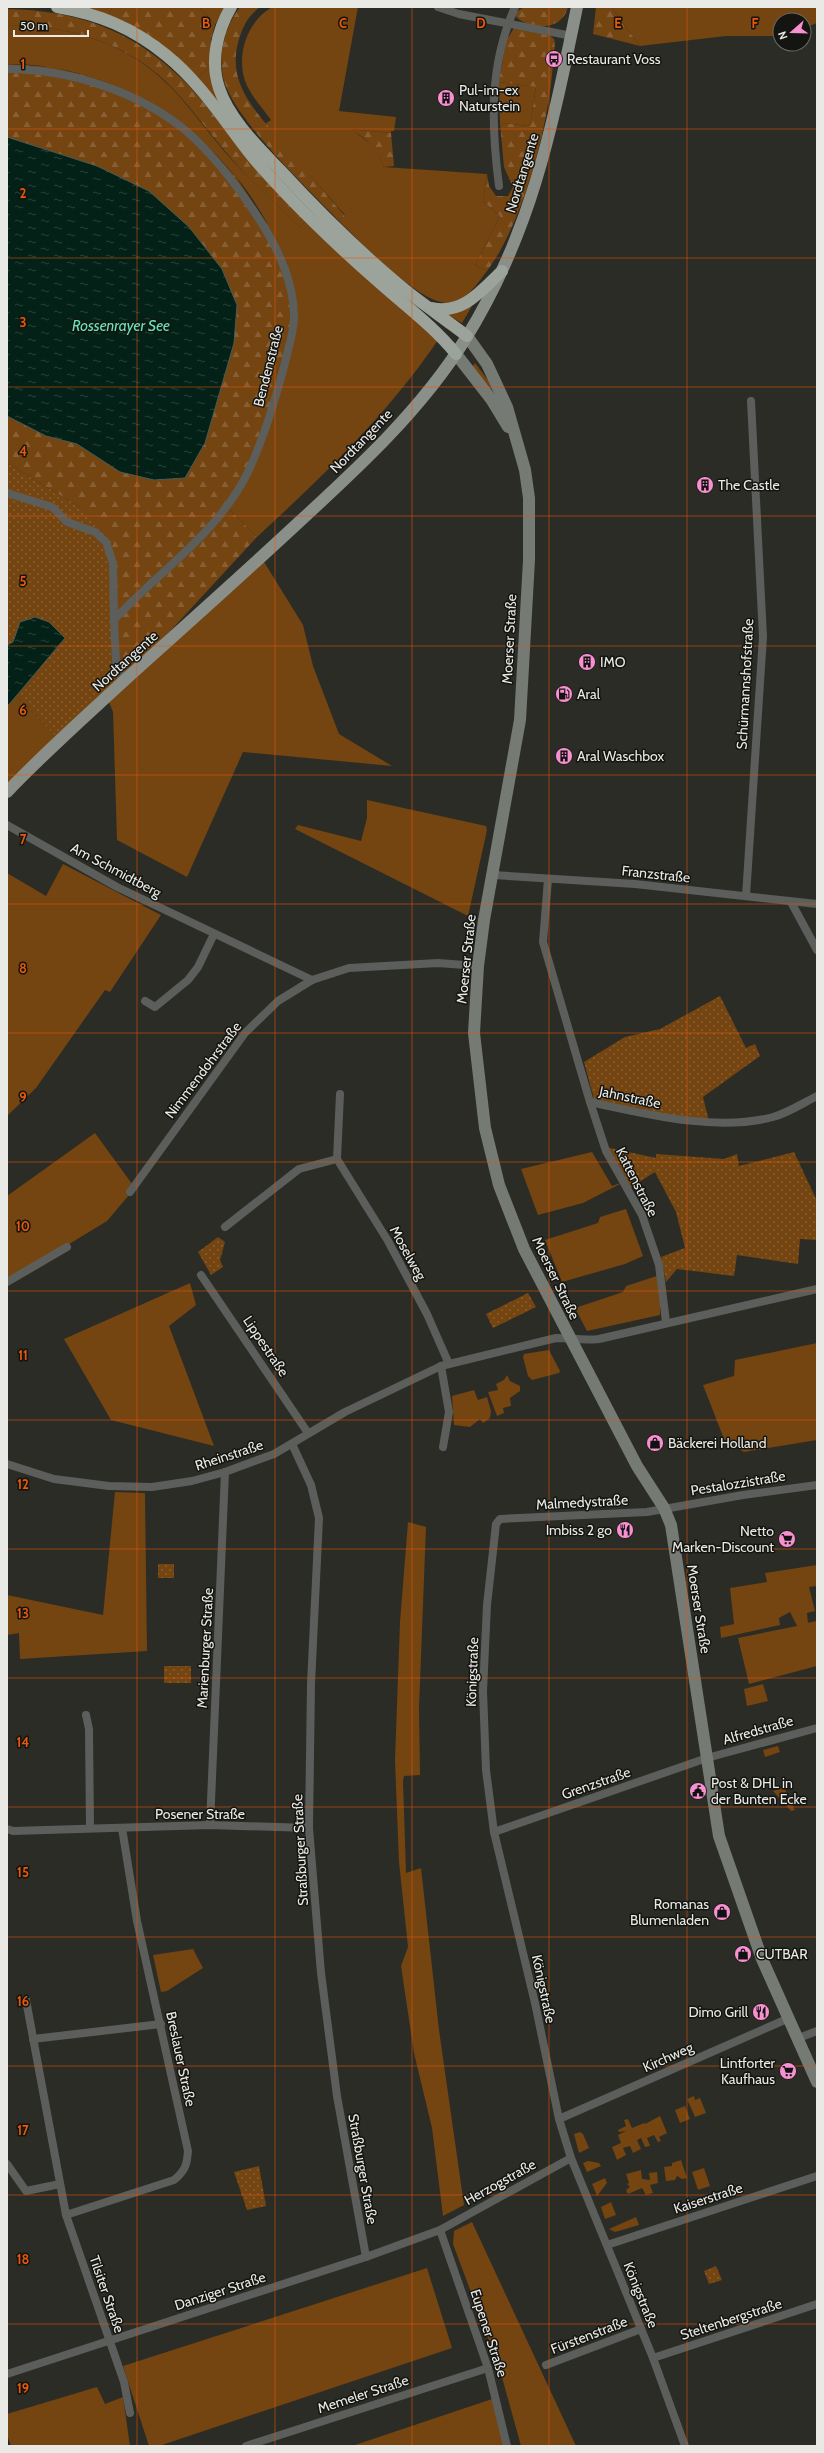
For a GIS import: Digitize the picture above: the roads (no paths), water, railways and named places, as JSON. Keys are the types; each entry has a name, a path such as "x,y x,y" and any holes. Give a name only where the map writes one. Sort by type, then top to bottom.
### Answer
{"highway":[{"path":"57,7 89,12 111,21 138,35 166,54 186,73 252,157 299,207 344,251 428,324 456,354"},
{"path":"232,7 217,37 214,63 219,88 231,112 264,153 355,247 399,284 467,336"},
{"path":"431,308 449,310 467,303 502,271"}],"main road":[{"name":"Nordtangente","path":"7,792 124,681 378,447 408,416 456,354 502,271 531,200 544,157 572,36 577,7"}],"street":[{"path":"438,7 459,14 572,36"},
{"path":"499,186 494,126 494,81 499,51 515,7"},
{"name":"Bendenstraße","path":"7,69 44,71 82,79 122,93 184,130 235,182 266,229 284,264 292,293 294,318 288,350 260,446 246,476 208,531 114,620"},
{"name":"Moerser Straße","path":"467,336 479,352 500,391 520,449 529,498 529,560 520,720 478,966 474,1034 485,1128 499,1185 524,1249 637,1466 664,1508 671,1525 715,1816 725,1858 759,1952 787,2019 817,2082"},
{"name":"Moerser Straße","path":"456,354 491,398 520,449"},
{"name":"Schürmannshofstraße","path":"746,896 763,637 751,401"},
{"path":"7,493 52,507 67,522 95,532 106,542 113,563 116,661 124,681"},
{"name":"Am Schmidtberg","path":"7,825 117,887 312,980"},
{"name":"Franzstraße","path":"493,875 635,884 817,904"},
{"name":"Jahnstraße","path":"548,879 543,942 590,1102 665,1118 744,1122 774,1117 817,1096"},
{"path":"791,902 817,950"},
{"path":"145,1001 155,1007 188,980 198,967 214,934"},
{"name":"Nimmendohrstraße","path":"130,1192 245,1033 278,1001 312,980 349,968 438,963 478,966"},
{"path":"225,1227 299,1169 337,1159 340,1094"},
{"name":"Kattenstraße","path":"590,1102 606,1151 642,1215 659,1265 666,1322"},
{"name":"Moselweg","path":"337,1159 388,1241 427,1314 445,1365"},
{"path":"7,1282 66,1247"},
{"name":"Lippestraße","path":"201,1275 308,1433"},
{"path":"570,1338 586,1341 817,1289"},
{"name":"Rheinstraße","path":"7,1464 54,1479 109,1486 152,1487 192,1481 225,1472 274,1454 351,1409 445,1365 542,1341 570,1338"},
{"path":"443,1447 449,1412 445,1365"},
{"name":"Straßburger Straße","path":"292,1444 311,1484 318,1518 310,1684 309,1828 322,1973 337,2096 366,2257"},
{"name":"Marienburger Straße","path":"210,1825 225,1472"},
{"name":"Pestalozzistraße","path":"664,1508 817,1485"},
{"name":"Malmedystraße","path":"500,1518 647,1512 664,1508"},
{"name":"Königstraße","path":"500,1518 496,1524 490,1578 482,1691 486,1770 494,1832 535,2003 559,2119 571,2158 653,2358 685,2446"},
{"path":"86,1715 89,1729 90,1828"},
{"name":"Alfredstraße","path":"707,1758 817,1728"},
{"name":"Grenzstraße","path":"494,1832 707,1758"},
{"name":"Posener Straße","path":"10,1830 210,1825 309,1828"},
{"name":"Breslauer Straße","path":"66,2214 174,2180 183,2173 187,2163 188,2151 137,1920 122,1828"},
{"name":"Tilsiter Straße","path":"26,2000 32,2039 66,2214 124,2382 130,2413"},
{"name":"Kirchweg","path":"559,2119 787,2019"},
{"path":"32,2039 161,2024"},
{"path":"796,2038 817,2031"},
{"name":"Herzogstraße","path":"440,2230 571,2158"},
{"path":"7,2164 26,2191 60,2184"},
{"name":"Kaiserstraße","path":"607,2245 817,2176"},
{"name":"Danziger Straße","path":"7,2374 366,2257 440,2230"},
{"name":"Eupener Straße","path":"440,2230 488,2368 506,2446"},
{"name":"Steltenbergstraße","path":"653,2358 817,2304"},
{"name":"Fürstenstraße","path":"546,2365 641,2329"},
{"name":"Memeler Straße","path":"246,2446 488,2368"}],"water":[{"name":"Rossenrayer See","path":"7,137 97,166 149,191 189,227 222,269 237,305 234,343 205,443 185,478 154,480 120,472 77,444 46,436 7,416"},
{"path":"35,617 49,622 65,638 7,707 7,645 13,642 20,622"}],"place":[{"name":"Restaurant Voss","path":"554,59"},
{"name":"Pul-im-ex Naturstein","path":"446,98"},
{"name":"The Castle","path":"705,485"},
{"name":"IMO","path":"587,662"},
{"name":"Aral","path":"564,694"},
{"name":"Aral Waschbox","path":"564,756"},
{"name":"Bäckerei Holland","path":"655,1443"},
{"name":"Imbiss 2 go","path":"625,1530"},
{"name":"Netto Marken-Discount","path":"787,1539"},
{"name":"Post & DHL in der Bunten Ecke","path":"698,1791"},
{"name":"Romanas Blumenladen","path":"722,1912"},
{"name":"CUTBAR","path":"743,1954"},
{"name":"Dimo Grill","path":"761,2012"},
{"name":"Lintforter Kaufhaus","path":"788,2071"}]}
